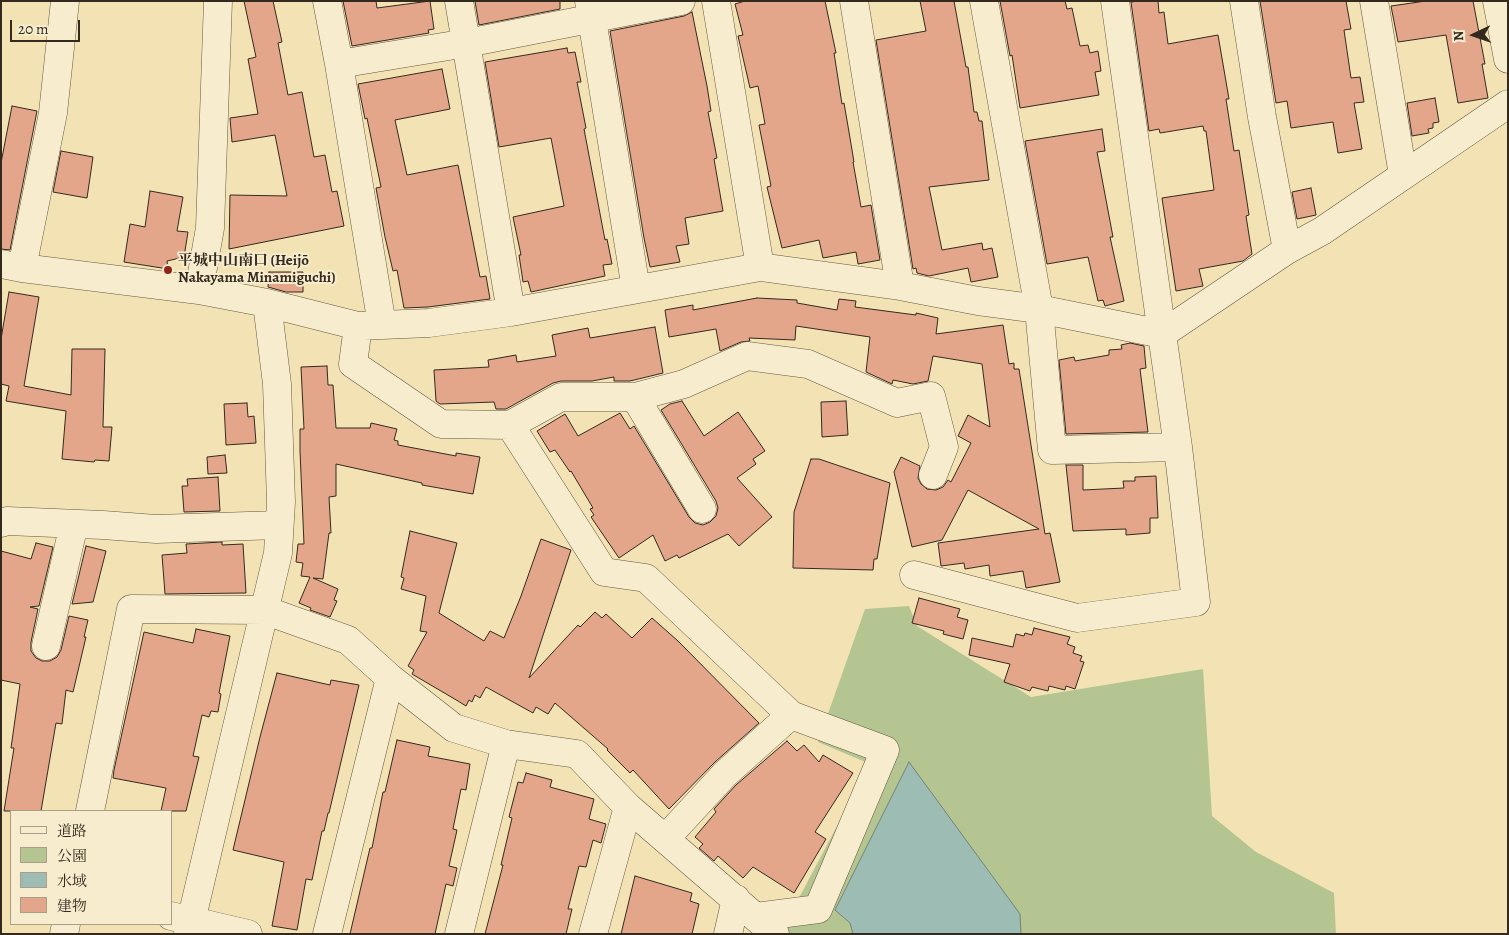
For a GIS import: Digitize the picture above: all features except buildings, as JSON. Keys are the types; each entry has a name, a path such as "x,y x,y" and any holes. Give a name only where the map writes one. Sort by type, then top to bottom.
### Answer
{"street":[{"path":"65,1 53,113 11,266 199,290 370,326 429,323 511,312 760,267 900,286 978,301 1039,309 1162,334 1287,250 1322,231 1508,104"},
{"path":"199,290 210,228 218,1"},
{"path":"327,1 339,64 370,326 353,364 441,424 510,425 561,397 635,397 684,384 747,356 808,364 897,403 931,396 944,447 933,475"},
{"path":"459,1 511,312"},
{"path":"339,64 466,42 590,9 681,1"},
{"path":"716,1 760,267"},
{"path":"854,1 900,286"},
{"path":"984,1 1039,309 1052,450 1178,447"},
{"path":"914,575 1077,618 1196,602 1178,447 1114,1"},
{"path":"1244,1 1262,117 1287,250"},
{"path":"1374,1 1403,175"},
{"path":"1497,1 1508,59"},
{"path":"590,9 636,289"},
{"path":"248,934 183,923 278,553 281,502 277,384 267,304"},
{"path":"635,397 702,509"},
{"path":"90,810 131,609 264,610 348,640 390,678 454,728 506,744 577,754 628,807 766,925 818,909 885,750 791,715 646,578 604,572 510,425"},
{"path":"1,523 7,521 156,529 279,525"},
{"path":"46,646 74,524"},
{"path":"327,934 390,678"},
{"path":"665,838 725,774 791,715"},
{"path":"459,934 506,744"},
{"path":"593,934 628,807"},
{"path":"728,934 736,899"}],"green space":[{"path":"909,606 917,626 1031,697 1203,669 1212,816 1256,852 1334,893 1336,934 790,934 783,928 870,764 818,742 865,609"}],"water":[{"path":"909,762 1020,914 1021,934 853,934 850,923 835,910"}],"place":[{"name":"平城中山南口 (Heijō Nakayama Minamiguchi)","path":"168,270"}]}
